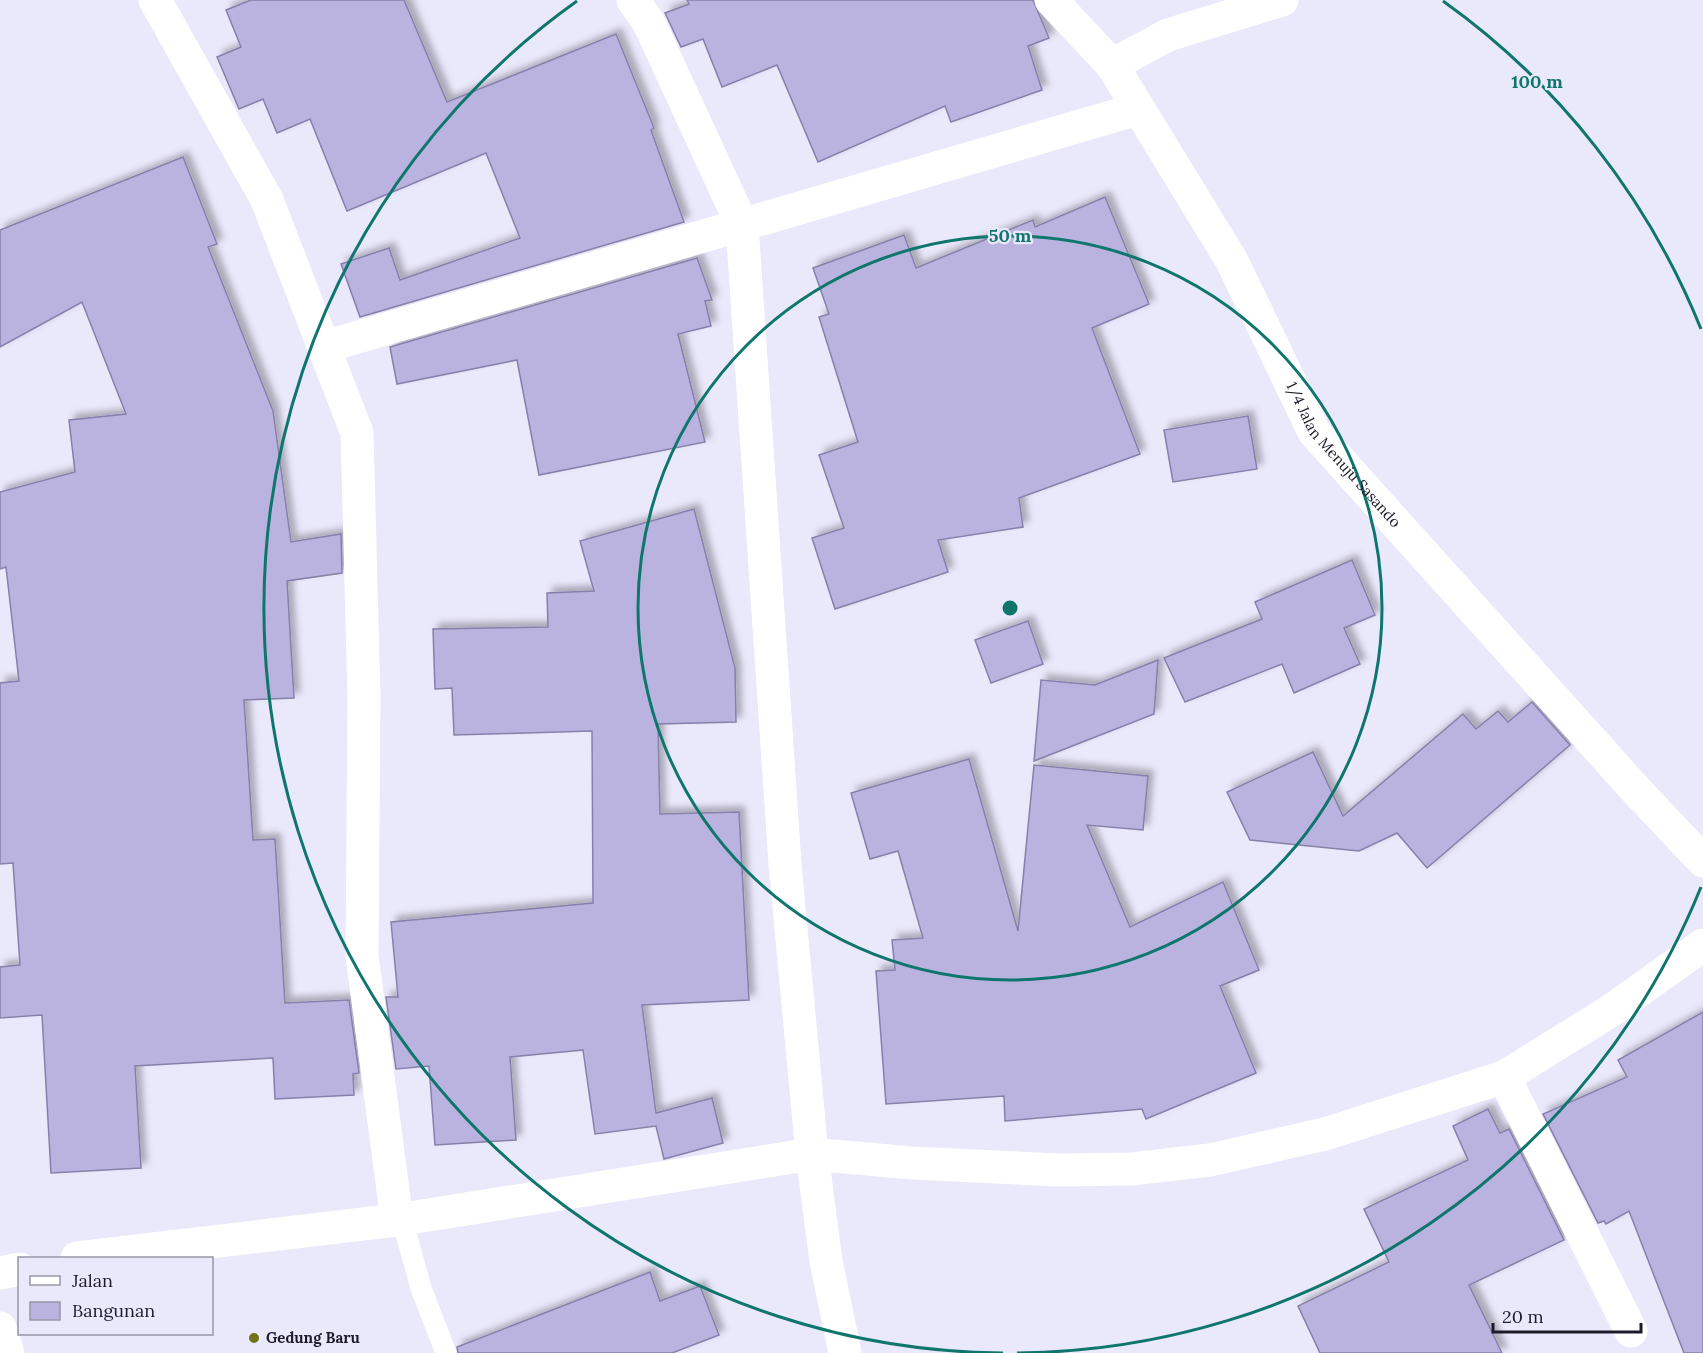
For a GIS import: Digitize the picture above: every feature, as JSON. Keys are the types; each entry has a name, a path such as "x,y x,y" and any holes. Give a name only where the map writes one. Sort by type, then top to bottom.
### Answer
{"street":[{"path":"155,0 267,200 357,433 364,697 362,957 400,1219"},
{"path":"633,0 649,23 742,225 785,864 812,1154 826,1262 845,1353"},
{"name":"1/4 Jalan Menuju Sasando","path":"1051,0 1112,66 1232,261 1314,432 1703,861"},
{"path":"1112,66 1168,35 1282,0"},
{"path":"324,347 1138,110"},
{"path":"85,1257 400,1219 812,1154 911,1163 1058,1170 1142,1168 1210,1160 1325,1134 1504,1077 1612,1010 1703,945"},
{"path":"1504,1077 1631,1331"},
{"path":"0,1273 18,1269"},
{"path":"0,1328 8,1353"}],"lane":[{"path":"400,1219 421,1288 446,1353"}],"building":[{"path":"251,0 404,0 447,102 616,34 654,128 651,130 684,222 360,317 341,264 389,248 400,280 520,238 486,153 347,211 310,119 277,133 263,99 239,109 217,57 241,47 226,10"},
{"path":"687,0 1033,0 1049,38 1028,46 1042,90 951,122 945,106 818,162 777,65 722,87 703,39 681,47 665,13 689,4"},
{"path":"183,157 217,244 208,247 273,411 291,542 341,534 342,573 287,581 294,698 244,700 253,840 275,839 285,1003 349,1000 359,1073 353,1074 354,1095 275,1099 273,1058 135,1066 141,1168 51,1173 42,1015 0,1018 0,967 20,965 13,863 0,864 0,683 19,681 6,567 0,569 0,492 75,472 69,420 126,414 82,302 0,347 0,230"},
{"path":"1105,197 1149,304 1092,328 1140,454 1019,498 1023,527 938,540 948,572 835,609 812,538 844,528 819,455 858,442 819,317 829,314 813,268 904,235 916,268 1033,220 1035,227"},
{"path":"697,258 712,300 705,301 711,326 678,334 705,442 539,475 517,360 397,384 390,347"},
{"path":"1248,416 1257,469 1173,482 1164,430"},
{"path":"694,509 735,668 736,722 658,724 660,814 739,812 749,1000 642,1005 656,1113 712,1098 723,1143 664,1159 656,1126 595,1134 583,1050 510,1057 516,1140 435,1145 429,1066 396,1069 386,997 398,997 391,922 593,903 592,731 454,735 452,688 435,689 433,629 548,627 547,593 594,591 580,541"},
{"path":"1352,560 1375,615 1344,628 1360,664 1294,693 1282,664 1185,702 1164,658 1262,619 1255,602"},
{"path":"1028,621 1043,664 991,683 975,640"},
{"path":"1158,660 1154,714 1034,761 1041,680 1095,685"},
{"path":"1532,702 1570,745 1427,868 1397,833 1359,851 1250,840 1227,792 1313,752 1343,816 1463,714 1476,729 1498,711 1508,722"},
{"path":"969,759 1018,931 1034,765 1148,776 1143,830 1087,825 1130,927 1223,882 1259,970 1220,986 1256,1073 1146,1119 1142,1109 1005,1121 1004,1096 886,1104 876,971 895,970 892,940 923,938 898,851 870,859 851,793"},
{"path":"1703,1012 1703,1353 1684,1353 1629,1211 1606,1224 1604,1221 1598,1223 1543,1114 1627,1077 1618,1060"},
{"path":"1488,1109 1500,1133 1509,1129 1564,1240 1469,1285 1502,1353 1320,1353 1298,1306 1389,1262 1364,1209 1468,1160 1453,1126"},
{"path":"650,1272 660,1301 700,1286 719,1335 672,1353 458,1353 457,1347"}],"place":[{"name":"Gedung Baru","path":"254,1338"}]}
